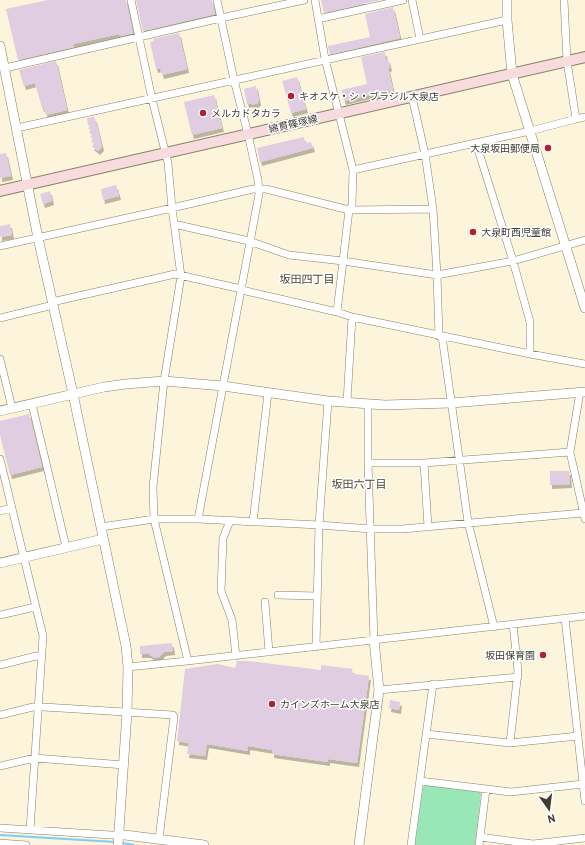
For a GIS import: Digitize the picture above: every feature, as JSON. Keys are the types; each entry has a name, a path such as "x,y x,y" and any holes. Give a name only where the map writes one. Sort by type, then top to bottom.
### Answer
{"main road":[{"name":"綿貫篠塚線","path":"0,191 585,57"}],"street":[{"path":"131,0 152,99 168,163 181,276 164,381 153,487 154,518 187,661"},
{"path":"198,519 259,194 258,180 217,0"},
{"path":"5,68 304,0"},
{"path":"315,0 325,59 353,170 352,205 349,210 337,312"},
{"path":"318,19 403,0"},
{"path":"412,0 420,39"},
{"path":"507,0 507,20 512,74 585,308"},
{"path":"564,0 567,61 576,119"},
{"path":"17,128 507,20"},
{"path":"0,46 38,238 73,394 123,633 128,667 127,712 118,845"},
{"path":"412,97 425,154 433,209 440,336 468,522 494,627"},
{"path":"353,170 530,131 585,117"},
{"path":"476,143 513,261 530,322 530,354"},
{"path":"0,246 172,208 253,188 266,188 349,210 433,209"},
{"path":"175,226 178,225 250,241 290,255 437,275 513,261 585,240"},
{"path":"0,318 53,303 175,274 337,312 352,317 440,336 585,364"},
{"path":"347,402 352,317"},
{"path":"0,359 12,408"},
{"path":"0,411 119,384 164,381 223,386 328,401 406,405 451,403 583,392 570,452 584,516 468,522 402,529 371,529 319,525 154,518 101,527"},
{"path":"253,522 268,393"},
{"path":"316,647 319,525 328,401"},
{"path":"32,404 66,547"},
{"path":"359,845 379,690 374,640 368,463 368,404"},
{"path":"368,463 424,463 570,452"},
{"path":"0,461 43,636 30,830"},
{"path":"424,463 428,527"},
{"path":"0,510 12,508"},
{"path":"230,521 223,538 221,591 232,620 236,656"},
{"path":"0,563 103,539"},
{"path":"278,595 317,596"},
{"path":"265,602 269,652"},
{"path":"0,615 36,607"},
{"path":"128,667 585,616"},
{"path":"565,618 585,801"},
{"path":"510,743 518,677 513,624"},
{"path":"0,665 36,656 42,657"},
{"path":"379,690 518,677"},
{"path":"412,845 433,684"},
{"path":"0,715 38,707 173,715 174,717 159,839"},
{"path":"426,734 510,743 578,736"},
{"path":"0,766 35,758 124,765"},
{"path":"420,781 511,792 583,784"},
{"path":"479,845 486,789"},
{"path":"0,828 125,835 204,845"},
{"path":"480,837 533,844 585,838"},
{"path":"0,843 26,845"}],"green space":[{"path":"425,785 480,792 475,845 415,845 423,787"}],"building":[{"path":"48,0 126,0 133,33 120,36 119,34 73,44 74,47 18,60 6,9"},
{"path":"136,0 212,0 215,14 143,31"},
{"path":"321,0 380,0 324,13"},
{"path":"393,7 400,38 332,54 331,52 329,53 328,46 370,37 365,14"},
{"path":"179,33 187,69 162,75 160,68 156,69 150,42 154,41 153,39"},
{"path":"385,52 386,59 388,59 390,67 388,68 393,90 344,101 341,90 367,84 361,57"},
{"path":"56,61 67,110 46,115 44,108 42,108 35,83 24,86 19,70"},
{"path":"297,77 306,109 291,113 282,81"},
{"path":"256,86 259,102 252,105 252,103 247,104 244,89"},
{"path":"214,95 222,128 192,135 184,102"},
{"path":"87,118 95,118 102,147 98,151 92,146 94,144 91,141 93,139 90,137 92,135 89,132 91,130 88,128 90,126 88,125"},
{"path":"304,137 305,143 311,142 313,148 260,162 257,148"},
{"path":"6,153 11,176 0,178 0,154"},
{"path":"116,185 119,196 103,200 101,189"},
{"path":"50,191 52,201 43,204 40,194"},
{"path":"10,224 12,235 0,237 0,226"},
{"path":"29,414 42,467 10,475 0,435 0,421"},
{"path":"550,471 569,471 570,484 550,485"},
{"path":"172,643 173,651 164,652 159,657 155,658 149,654 140,654 140,646"},
{"path":"237,661 321,670 321,665 353,669 351,673 369,676 357,763 328,759 328,762 272,754 272,750 248,746 248,751 207,744 205,756 187,754 189,743 177,741 185,669 218,664 235,668"},
{"path":"390,700 400,702 399,710 389,708"}],"waterway":[{"path":"0,835 115,842"},
{"path":"122,843 134,845"}],"place":[{"name":"キオスケ・シ・ブラジル大泉店","path":"291,96"},
{"name":"メルカドタカラ","path":"203,113"},
{"name":"大泉坂田郵便局","path":"548,148"},
{"name":"大泉町西児童館","path":"473,232"},
{"name":"坂田保育園","path":"543,655"},
{"name":"カインズホーム大泉店","path":"272,704"}],"district":[{"name":"坂田四丁目","path":"307,279"},
{"name":"坂田六丁目","path":"359,484"}]}
